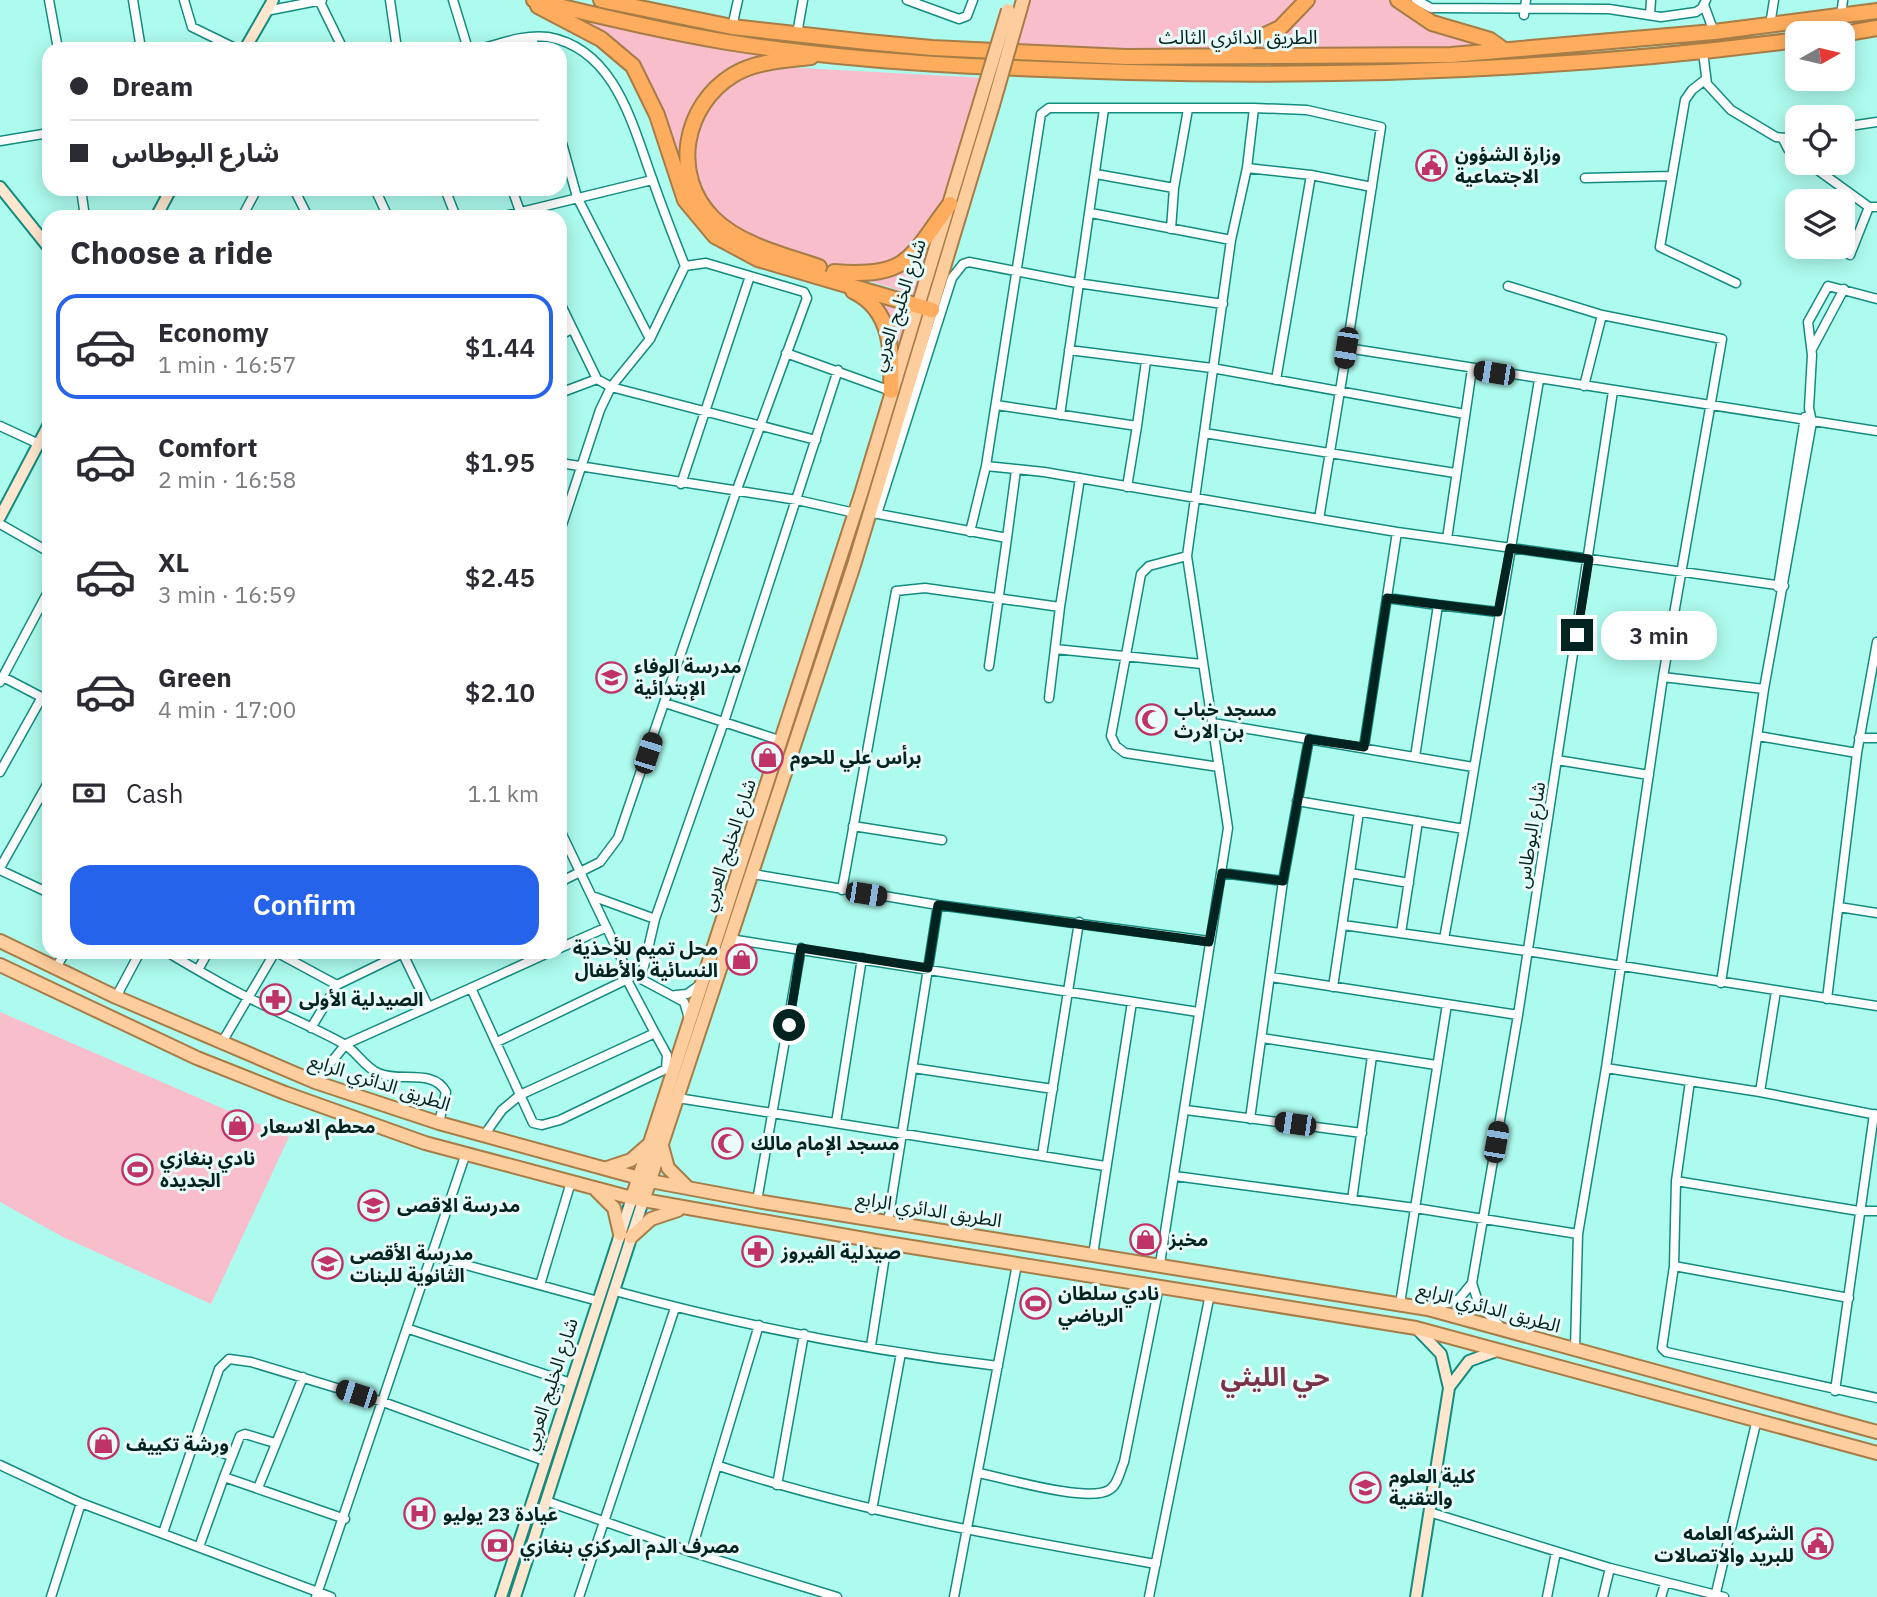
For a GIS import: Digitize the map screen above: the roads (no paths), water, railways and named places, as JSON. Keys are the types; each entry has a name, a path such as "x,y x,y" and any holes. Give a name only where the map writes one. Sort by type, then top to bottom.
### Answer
{"highway":[{"path":"528,0 601,39 633,66 657,115 685,200 715,236 758,259 830,275 927,304"},
{"name":"الطريق الدائري الثالث","path":"534,0 693,36 832,54 1065,70 1243,75 1439,72 1703,52 1785,42"},
{"name":"الطريق الدائري الثالث","path":"601,0 635,3 732,27 932,48 1065,55 1217,57 1430,56 1714,32 1877,11"},
{"path":"1217,57 1280,28 1307,0"},
{"path":"1398,0 1433,23 1490,40 1504,50"},
{"path":"1855,32 1877,28"},
{"path":"832,54 762,64 736,73 721,83 707,97 695,117 689,135 687,159 698,197 712,217 727,229 830,275 859,293 881,315 890,337 891,391"},
{"path":"830,275 888,271 907,261 950,204"}],"main road":[{"path":"249,42 273,0"},
{"path":"1013,8 1023,0"},
{"name":"شارع الخليج العربي","path":"656,1143 678,1098 925,349 927,304 950,204 980,102 1013,8"},
{"name":"شارع الخليج العربي","path":"500,1597 598,1301 626,1236 638,1199 690,1025 855,513 891,391 927,304 993,104 1013,8"},
{"path":"0,187 42,239"},
{"path":"0,517 42,437"},
{"name":"الطريق الدائري الرابع","path":"0,941 116,997 315,1082 439,1123 644,1179 692,1190 888,1223 1428,1309 1877,1432"},
{"name":"الطريق الدائري الرابع","path":"0,965 197,1058 378,1127 593,1188 684,1209 887,1244 1416,1328 1877,1453"},
{"path":"603,1168 631,1160 656,1143 668,1168 681,1184 692,1190"},
{"path":"593,1188 614,1208 626,1236 651,1219 684,1209"},
{"name":"شارع الخليج العربي","path":"515,1597 615,1292 626,1236"},
{"path":"1416,1328 1441,1354 1449,1388"},
{"path":"1416,1597 1449,1388 1454,1377 1469,1361 1500,1350"}],"street":[{"path":"49,0 57,42"},
{"path":"133,0 140,42"},
{"path":"184,0 192,27 223,42"},
{"path":"266,11 321,0 340,42"},
{"path":"390,0 396,42"},
{"path":"453,0 466,42"},
{"path":"732,27 738,0"},
{"path":"797,34 803,0"},
{"path":"907,0 959,19 967,16 973,0"},
{"path":"1416,0 1431,8 1465,5 1525,8 1590,5 1661,17 1690,13 1705,3 1714,32"},
{"path":"1650,15 1651,0"},
{"path":"1770,25 1774,0"},
{"path":"1841,16 1843,0"},
{"path":"1661,17 1664,36"},
{"path":"510,42 532,37 559,42"},
{"path":"532,37 533,42"},
{"path":"567,45 605,73 627,108 685,266 650,339 611,387 600,410 567,510"},
{"path":"1703,52 1710,89 1737,115 1783,139 1785,143"},
{"path":"1706,79 1692,90 1685,100 1661,249 1736,283"},
{"path":"970,532 986,466 1014,272 1041,114 1049,108 1307,110 1380,126 1319,519"},
{"path":"1160,1265 1228,828 1187,556 1231,240 1247,168 1254,108"},
{"path":"1060,415 1104,109"},
{"path":"1171,229 1174,188 1188,109"},
{"path":"1855,125 1877,122"},
{"path":"0,141 42,134"},
{"path":"567,161 577,197 650,339"},
{"path":"1247,168 1372,187"},
{"path":"1096,174 1174,188"},
{"path":"1826,175 1873,207 1855,245"},
{"path":"1276,380 1311,176"},
{"path":"1585,177 1671,176"},
{"path":"533,210 652,180"},
{"path":"1091,214 1231,240"},
{"path":"925,349 952,278 963,264 969,262 1077,283 1223,304"},
{"path":"567,879 600,862 618,838 807,293 706,263 685,266"},
{"path":"681,484 703,411 750,276"},
{"path":"1508,286 1602,315 1721,338 1663,677 1606,1068 1578,1234 1575,1349"},
{"path":"1721,984 1764,689 1808,421 1812,349 1808,321 1828,286 1877,299"},
{"path":"1812,349 1844,289"},
{"path":"1584,386 1602,315"},
{"path":"567,318 597,379 611,387 816,440"},
{"path":"567,332 572,329"},
{"path":"1346,348 1877,431"},
{"path":"1069,350 1212,368 1465,414"},
{"path":"786,353 891,391"},
{"path":"1127,487 1146,361"},
{"path":"1447,539 1472,369"},
{"path":"638,977 838,370"},
{"path":"567,390 597,379"},
{"path":"1444,939 1539,380"},
{"name":"شارع البوطاس","path":"1472,1283 1518,1015 1614,391"},
{"path":"996,405 1137,426"},
{"path":"0,426 38,444"},
{"path":"1204,433 1455,473"},
{"path":"567,464 797,500 855,513"},
{"path":"986,466 1080,478 1396,533 1682,570 1781,586"},
{"path":"989,666 1016,470"},
{"path":"1049,698 1080,478"},
{"path":"873,513 1007,538"},
{"path":"0,524 42,548"},
{"path":"1364,747 1396,533"},
{"path":"1187,556 1149,566 1141,574 1111,736 1116,746 1125,753 1219,766"},
{"path":"842,890 895,591 925,588 1060,607"},
{"path":"1387,598 1498,612"},
{"path":"42,603 1,679 42,697"},
{"path":"1415,757 1438,605"},
{"path":"1827,999 1857,752 1877,642"},
{"path":"1055,649 1202,664"},
{"path":"1663,677 1764,689"},
{"path":"665,703 782,741"},
{"path":"0,772 42,705"},
{"path":"1213,723 1473,767"},
{"path":"1758,736 1857,752"},
{"path":"1860,738 1877,738"},
{"path":"1250,1119 1283,881 1309,739"},
{"path":"1557,760 1649,775"},
{"path":"42,794 0,869 42,890"},
{"path":"1297,801 1464,829"},
{"path":"1333,987 1359,812"},
{"path":"1401,933 1418,821"},
{"path":"853,826 942,840"},
{"path":"567,845 624,964 638,977 684,1002 689,1012 690,1025"},
{"path":"1222,873 1283,881"},
{"path":"1350,873 1409,883"},
{"path":"753,874 938,905 1079,922 1209,942"},
{"path":"592,896 655,919"},
{"path":"888,1223 938,905"},
{"path":"1839,907 1877,913"},
{"path":"1042,1155 1079,922"},
{"path":"1343,925 1877,1006"},
{"path":"567,945 605,928"},
{"path":"730,939 1198,1012"},
{"path":"757,1201 801,948"},
{"path":"836,1123 862,958"},
{"path":"56,968 61,959"},
{"path":"116,997 136,959"},
{"path":"179,959 249,998 346,1044 364,1065 381,1074 397,1079 426,1077 445,1089 439,1123"},
{"path":"198,970 204,959"},
{"path":"221,1044 271,959"},
{"path":"288,959 337,985"},
{"path":"310,1028 337,985 389,959"},
{"path":"406,959 428,1006"},
{"path":"315,1082 346,1044 535,959"},
{"path":"497,1042 626,980 638,977"},
{"path":"1271,977 1518,1015"},
{"path":"471,988 533,1122 542,1125 560,1120 666,1069 667,1055 626,980"},
{"path":"675,995 687,994 704,982"},
{"path":"1760,1092 1776,992"},
{"path":"1093,1255 1132,1002"},
{"path":"1400,1304 1447,1004"},
{"path":"485,1134 508,1103 520,1095 655,1033"},
{"path":"1262,1038 1436,1065"},
{"path":"1352,1200 1372,1056"},
{"path":"913,1068 1053,1089"},
{"path":"1606,1068 1760,1092 1875,1115 1835,1391"},
{"path":"1690,1081 1676,1181 1674,1266 1661,1343 1666,1352 1835,1391 1877,1398"},
{"path":"678,1098 1105,1167"},
{"path":"1186,1110 1362,1133"},
{"path":"317,1595 345,1519 466,1153"},
{"path":"1175,1176 1415,1208 1578,1234"},
{"path":"1676,1181 1859,1211 1877,1211"},
{"path":"541,1285 572,1182"},
{"path":"871,1346 887,1244"},
{"path":"433,1256 598,1301"},
{"path":"954,1597 1017,1264"},
{"path":"1674,1266 1849,1298"},
{"path":"1428,1309 1451,1304 1472,1283 1479,1306 1505,1329"},
{"path":"979,1473 1084,1494 1108,1491 1115,1485 1127,1449 1159,1286"},
{"path":"615,1292 675,1308 804,1335 901,1353 998,1366"},
{"path":"1149,1597 1210,1294"},
{"path":"579,1597 675,1308"},
{"path":"691,1552 719,1466 759,1325"},
{"path":"409,1329 571,1383"},
{"path":"777,1485 804,1335"},
{"path":"872,1510 901,1353"},
{"path":"163,1533 219,1369 229,1359 303,1377 383,1402 545,1461"},
{"path":"258,1488 303,1377"},
{"path":"1429,1512 1665,1584 1718,1596 1757,1419"},
{"path":"199,1547 231,1456 243,1434 275,1443"},
{"path":"194,1443 231,1456"},
{"path":"0,1465 81,1503 317,1595 331,1597"},
{"path":"719,1466 777,1485 872,1510 1156,1564"},
{"path":"225,1476 345,1519"},
{"path":"546,1501 691,1552 837,1597"},
{"path":"62,1597 51,1595 81,1503"},
{"path":"1547,1597 1556,1552"},
{"path":"1603,1597 1610,1568"},
{"path":"1661,1597 1665,1584"}],"place":[{"name":"وزارة الشؤون الاجتماعية","path":"1432,165"},
{"name":"مدرسة الوفاء الإبتدائية","path":"611,677"},
{"name":"مسجد خباب بن الارث","path":"1151,720"},
{"name":"برأس علي للحوم","path":"767,757"},
{"name":"محل تميم للأحذية النسائية والأطفال","path":"741,959"},
{"name":"الصيدلية الأولى","path":"276,999"},
{"name":"محطم الاسعار","path":"238,1126"},
{"name":"مسجد الإمام مالك","path":"728,1143"},
{"name":"نادي بنغازي الجديده","path":"137,1169"},
{"name":"مدرسة الاقصى","path":"374,1205"},
{"name":"مخبز","path":"1146,1239"},
{"name":"صيدلية الفيروز","path":"758,1252"},
{"name":"مدرسة الأقصى الثانوية للبنات","path":"327,1264"},
{"name":"نادي سلطان الرياضي","path":"1035,1304"},
{"name":"ورشة تكييف","path":"103,1444"},
{"name":"كلية العلوم والتقنية","path":"1366,1487"},
{"name":"عيادة 23 يوليو","path":"420,1514"},
{"name":"الشركه العامه للبريد والاتصالات","path":"1817,1544"},
{"name":"مصرف الدم المركزي بنغازي","path":"497,1546"}],"district":[{"name":"حي الليثي","path":"1275,1377"}]}
